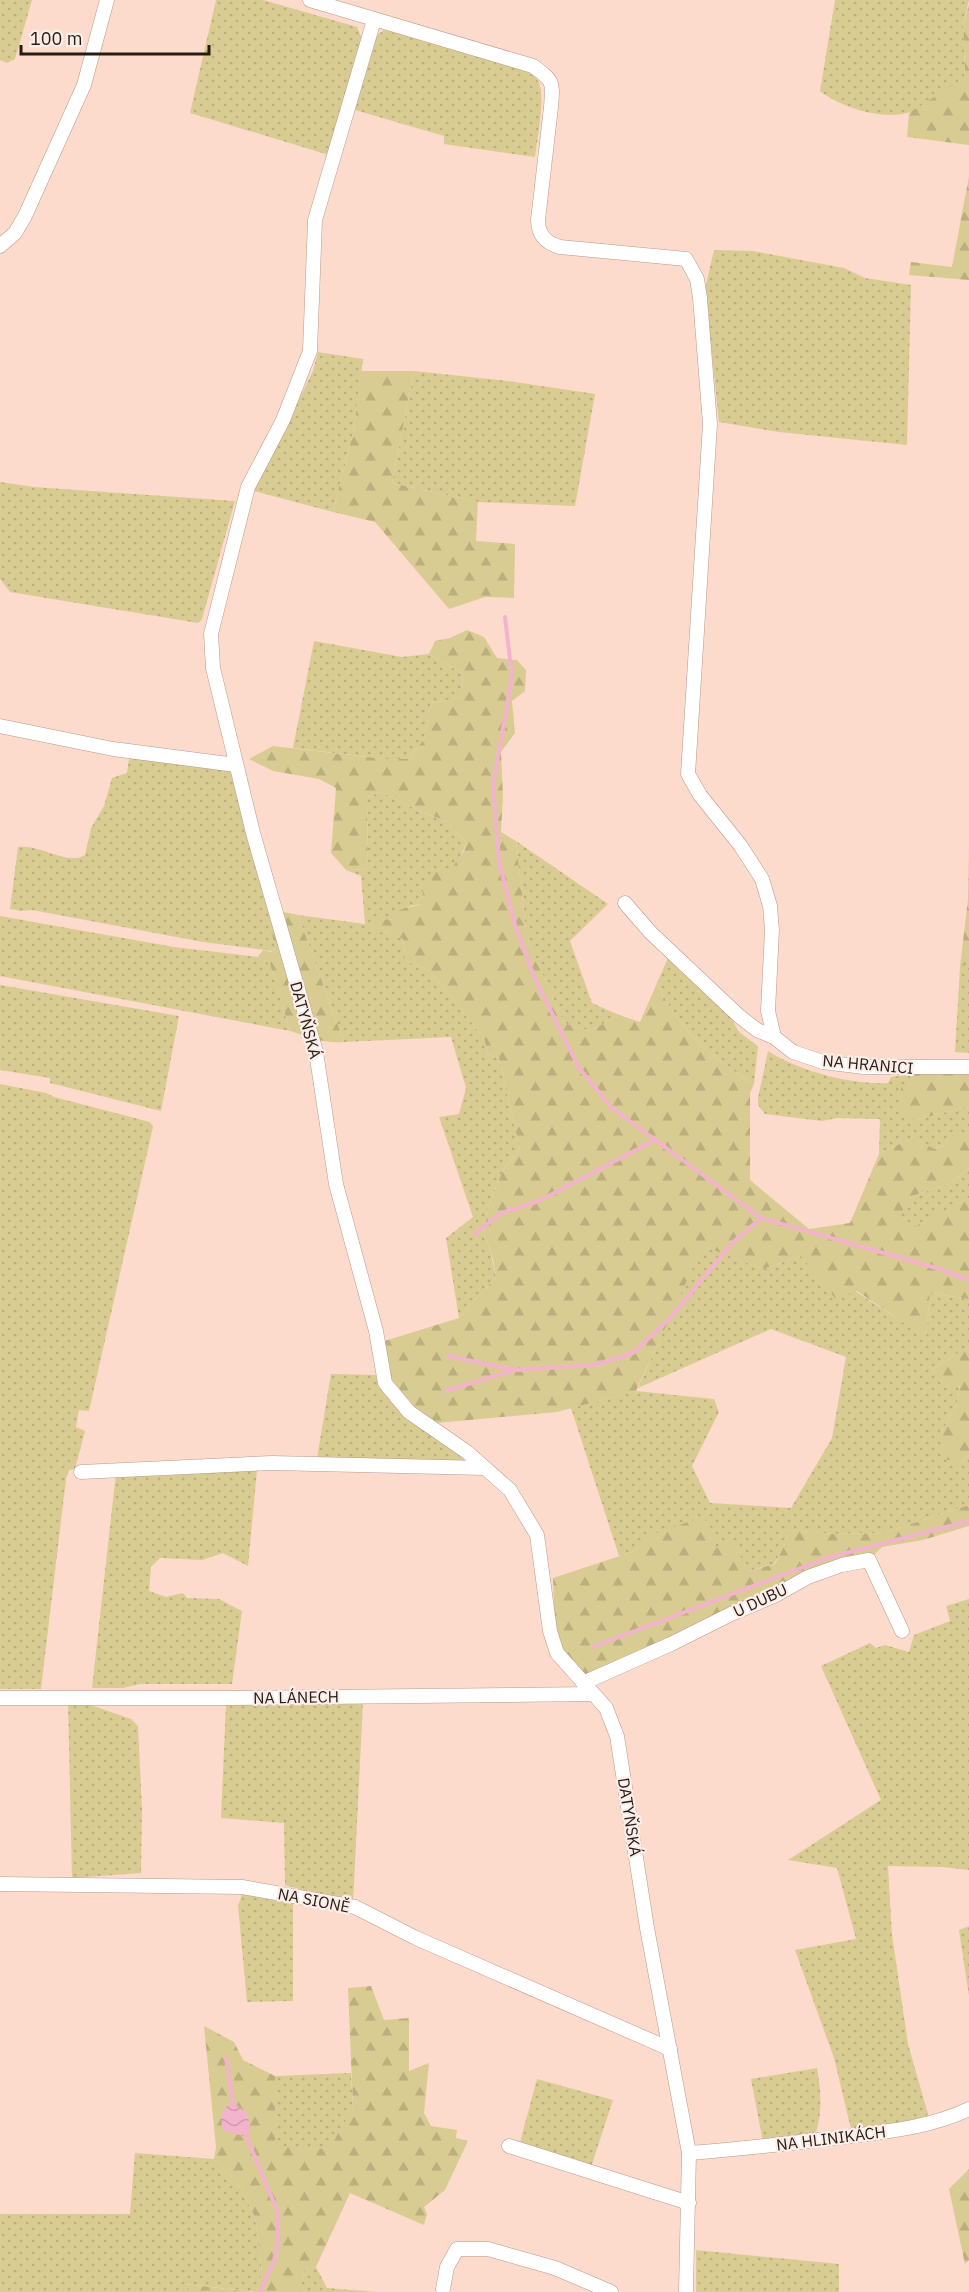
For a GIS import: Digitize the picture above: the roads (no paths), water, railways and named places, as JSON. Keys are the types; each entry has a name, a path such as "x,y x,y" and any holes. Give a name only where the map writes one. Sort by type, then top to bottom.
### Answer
{"street":[{"path":"0,246 15,233 25,216 84,85 107,0"},
{"path":"310,0 533,66 549,78 552,89 538,220 540,234 551,245 560,247 686,259 697,279 710,424 688,774 705,802 740,845 762,879 772,922 768,1011 774,1037"},
{"name":"DATYŇSKÁ","path":"375,20 315,220 310,351 283,420 248,488 211,634 213,668 253,834 316,1052 336,1184 376,1332 385,1383 409,1412 467,1452 510,1490 537,1535 550,1630 557,1653 606,1708 616,1736 647,1928 689,2153 686,2292"},
{"path":"0,726 113,749 236,765"},
{"name":"NA HRANICI","path":"625,903 650,932 739,1016 757,1030 774,1037 793,1052 824,1062 864,1067 969,1067"},
{"path":"81,1472 272,1463 485,1468"},
{"name":"U DUBU","path":"583,1683 776,1595 808,1577 842,1565 869,1560 902,1631"},
{"name":"NA LÁNECH","path":"0,1698 592,1694"},
{"name":"NA SIONĚ","path":"0,1884 242,1887 355,1907 416,1938 670,2049"},
{"name":"NA HLINIKÁCH","path":"689,2153 773,2146 900,2130 945,2120 969,2109"},
{"path":"509,2146 689,2203"},
{"path":"443,2289 447,2267 457,2249 488,2248 555,2268 611,2292"}],"water":[{"path":"232,2102 247,2113 250,2127 248,2134 242,2136 223,2130 222,2114"}],"waterway":[{"path":"505,617 512,677 493,785 499,861 515,925 535,979 579,1068 612,1108 761,1218 936,1268 969,1280"},
{"path":"475,1234 501,1213 539,1201 655,1140"},
{"path":"448,1356 515,1370 594,1365 633,1353 671,1317 732,1243 761,1218"},
{"path":"446,1391 514,1370"},
{"path":"593,1647 827,1558 969,1521"},
{"path":"226,2058 233,2105"},
{"path":"244,2131 277,2210 278,2242 274,2261 260,2292"}]}
